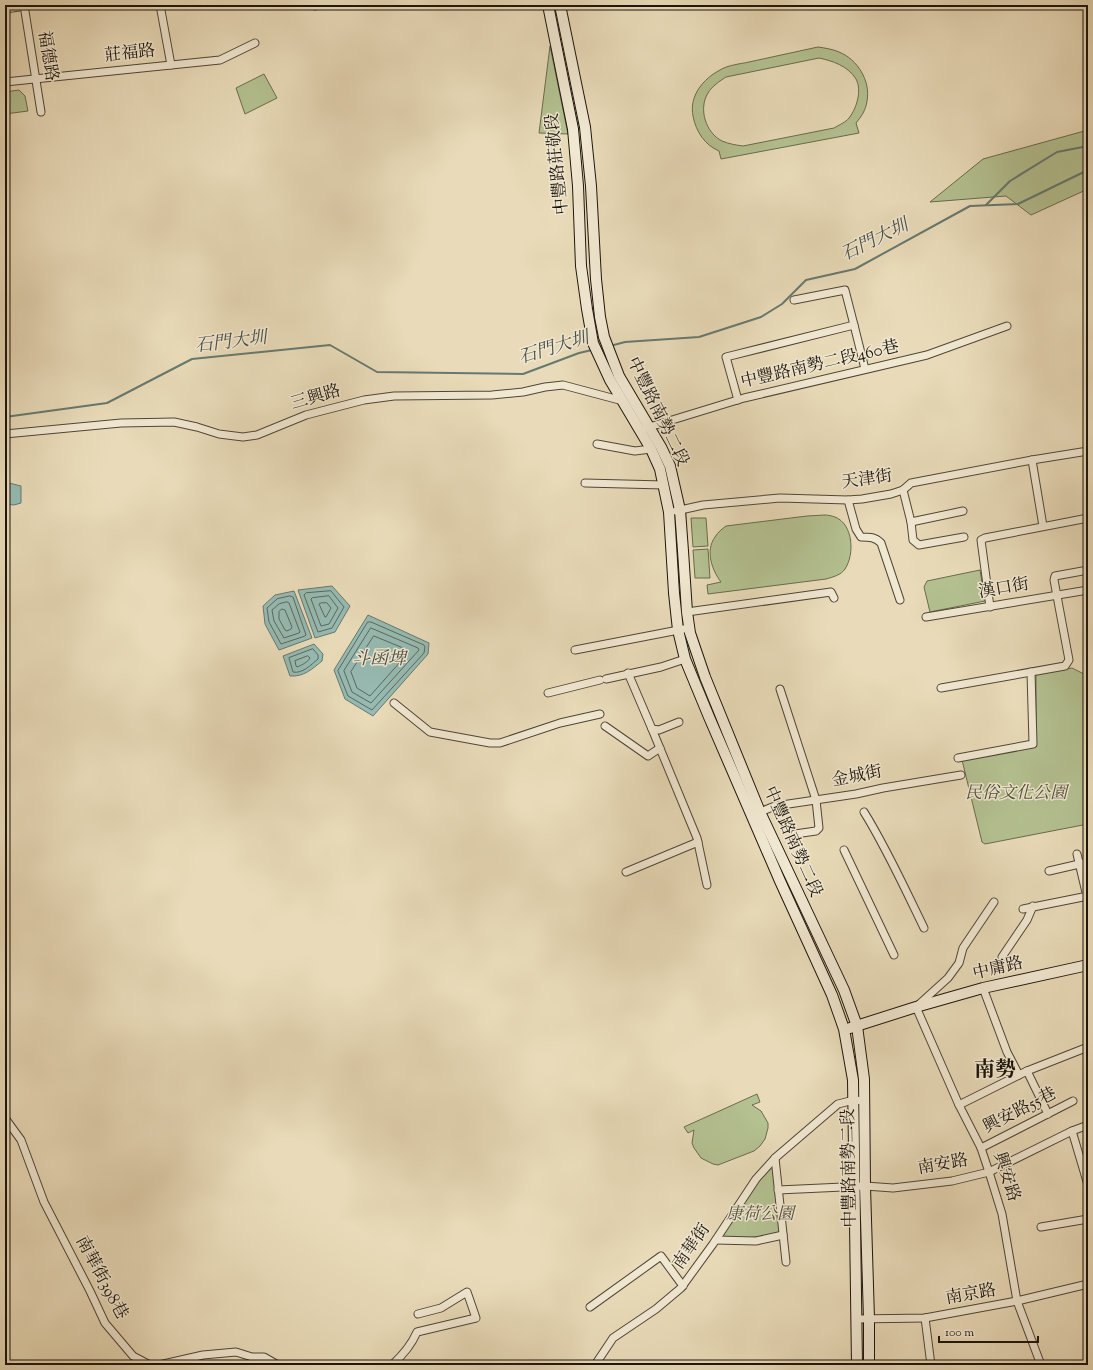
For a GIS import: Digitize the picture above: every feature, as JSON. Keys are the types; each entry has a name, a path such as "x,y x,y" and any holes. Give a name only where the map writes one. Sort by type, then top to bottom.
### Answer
{"main road":[{"name":"中豐路莊敬段","path":"548,5 573,129 584,293"},
{"name":"中豐路莊敬段","path":"560,5 585,127 591,186 596,279 600,317 604,337"},
{"name":"中豐路南勢二段","path":"584,293 595,348 610,380 622,400 645,429 670,466 674,511 674,593 678,630 685,659 780,880 832,994 844,1029 859,1101 860,1186 857,1365"},
{"name":"中豐路南勢二段","path":"604,337 619,376 636,404 674,511 683,551 689,628 705,677 760,812 844,990 857,1026 864,1079 859,1101"},
{"name":"中庸路","path":"844,1029 983,988 1088,966"},
{"name":"中豐路南勢二段","path":"860,1186 870,1319 869,1365"}],"street":[{"path":"5,10 33,5"},
{"path":"160,5 170,65"},
{"name":"福德路","path":"24,6 41,112"},
{"name":"莊福路","path":"5,82 220,60 255,43"},
{"path":"794,300 845,290 865,369"},
{"path":"738,400 726,357 854,325"},
{"name":"中豐路南勢二段460巷","path":"645,429 738,400 927,355 1007,326"},
{"name":"三興路","path":"5,434 121,423 174,422 223,435 243,437 257,435 306,415 364,400 394,396 492,395 523,392 563,385 636,404"},
{"path":"597,444 635,451 651,449"},
{"name":"天津街","path":"674,511 703,505 780,498 848,500 891,494 902,490 911,483 1032,460 1088,452"},
{"path":"1032,460 1043,526"},
{"path":"585,483 664,485"},
{"path":"902,490 911,522 913,540 919,545 964,537"},
{"path":"848,500 856,529 861,537 871,537 877,539 881,543 900,600"},
{"path":"911,522 963,511"},
{"path":"990,607 981,540 1043,526 1088,518"},
{"path":"941,688 1065,666 1069,660 1054,580 1055,576 1088,570"},
{"name":"漢口街","path":"926,617 1088,590"},
{"path":"687,612 831,592 834,598"},
{"path":"575,650 689,628"},
{"path":"548,693 628,673 661,667 685,659"},
{"path":"958,758 1033,744 1031,672"},
{"path":"628,673 697,838 707,885"},
{"path":"780,689 816,800 819,828 816,831 795,834"},
{"path":"394,703 430,732 490,743 500,743 560,723 600,714"},
{"path":"652,729 658,730 679,722"},
{"path":"605,726 648,756 660,748"},
{"name":"金城街","path":"760,812 775,806 856,794 882,788 961,775"},
{"path":"864,812 879,835 924,928"},
{"path":"626,872 698,842"},
{"path":"844,850 894,955"},
{"path":"1023,909 1033,906 1088,898 1077,854"},
{"path":"1049,871 1088,862"},
{"name":"中庸路","path":"916,1007 948,978 958,963 963,948 994,902"},
{"path":"1002,957 1027,920 1033,906"},
{"path":"983,988 1007,1052 1019,1075"},
{"name":"興安路","path":"916,1007 959,1106 981,1148 1002,1214 1017,1301 1041,1365"},
{"path":"959,1106 1027,1071 1088,1046"},
{"path":"1027,1071 1048,1114"},
{"name":"南華街","path":"595,1365 613,1338 656,1309 683,1286 716,1240 756,1179 775,1158 838,1104 859,1101"},
{"name":"興安路55巷","path":"981,1148 1073,1102"},
{"name":"南華街398巷","path":"5,1118 21,1140 44,1202 90,1291 104,1323 133,1356 150,1365 159,1365 203,1354 236,1352 252,1357 264,1357 278,1365"},
{"name":"南安路","path":"778,1190 860,1186 893,1188 952,1181 989,1172 1072,1131 1088,1125"},
{"path":"1072,1131 1088,1185"},
{"path":"775,1158 786,1262"},
{"path":"1041,1227 1088,1219"},
{"path":"716,1240 756,1241 783,1235"},
{"path":"590,1307 661,1256 683,1286"},
{"name":"南京路","path":"857,1319 925,1318 1017,1301 1088,1284"},
{"path":"392,1365 402,1357 411,1345 417,1332 476,1318 467,1292 441,1308 418,1314"},
{"path":"925,1318 931,1365"}],"green space":[{"path":"319,5 340,5 340,8 318,8"},
{"path":"550,46 568,134 539,133"},
{"path":"818,47 831,49 846,55 857,65 865,79 868,93 866,107 856,123 859,133 721,159 719,151 705,142 694,122 692,109 693,102 695,95 703,83 723,68","holes":["819,58 844,67 853,74 858,83 858,99 852,114 846,121 834,128 743,146 722,141 716,137 708,127 704,113 705,99 712,88 726,77"]},
{"path":"264,74 277,98 245,114 236,88"},
{"path":"19,90 25,96 28,111 5,114 5,92"},
{"path":"1088,130 1088,189 1031,215 1006,196 930,202 983,159"},
{"path":"825,515 835,517 841,521 846,526 849,533 851,548 850,556 845,569 837,576 826,579 708,594 707,585 721,582 715,572 711,560 710,548 716,535 726,526"},
{"path":"691,518 706,518 708,546 693,547"},
{"path":"708,549 710,578 695,578 693,550"},
{"path":"980,570 985,601 930,612 924,587 927,581"},
{"name":"民俗文化公園","path":"1072,668 1088,676 1088,824 985,844 982,842 962,760 1036,747 1036,675"},
{"path":"757,1094 760,1102 752,1105 761,1111 768,1123 765,1139 760,1146 754,1151 718,1165 701,1158 692,1143 694,1130 688,1133 684,1127"},
{"name":"康荷公園","path":"775,1158 783,1235 716,1240"}],"water":[{"path":"5,482 21,486 21,503 14,505 5,504"},
{"path":"332,586 350,606 335,632 315,638 298,590"},
{"name":"斗函埤","path":"294,591 312,638 279,650 265,624 263,606 275,595"},
{"name":"斗函埤","path":"368,615 429,643 428,654 373,716 345,699 334,670"},
{"name":"斗函埤","path":"314,644 323,654 322,661 304,674 290,676 283,656"}],"waterway":[{"path":"986,205 1010,181 1057,152 1088,146"},
{"name":"石門大圳","path":"610,346 625,342 699,337 761,317 782,304 806,280 855,269 970,206 1018,204 1088,170"},
{"name":"石門大圳","path":"5,417 107,403 192,359 330,345 377,372 523,374 579,353 592,350"}],"district":[{"name":"南勢","path":"995,1071"}]}
